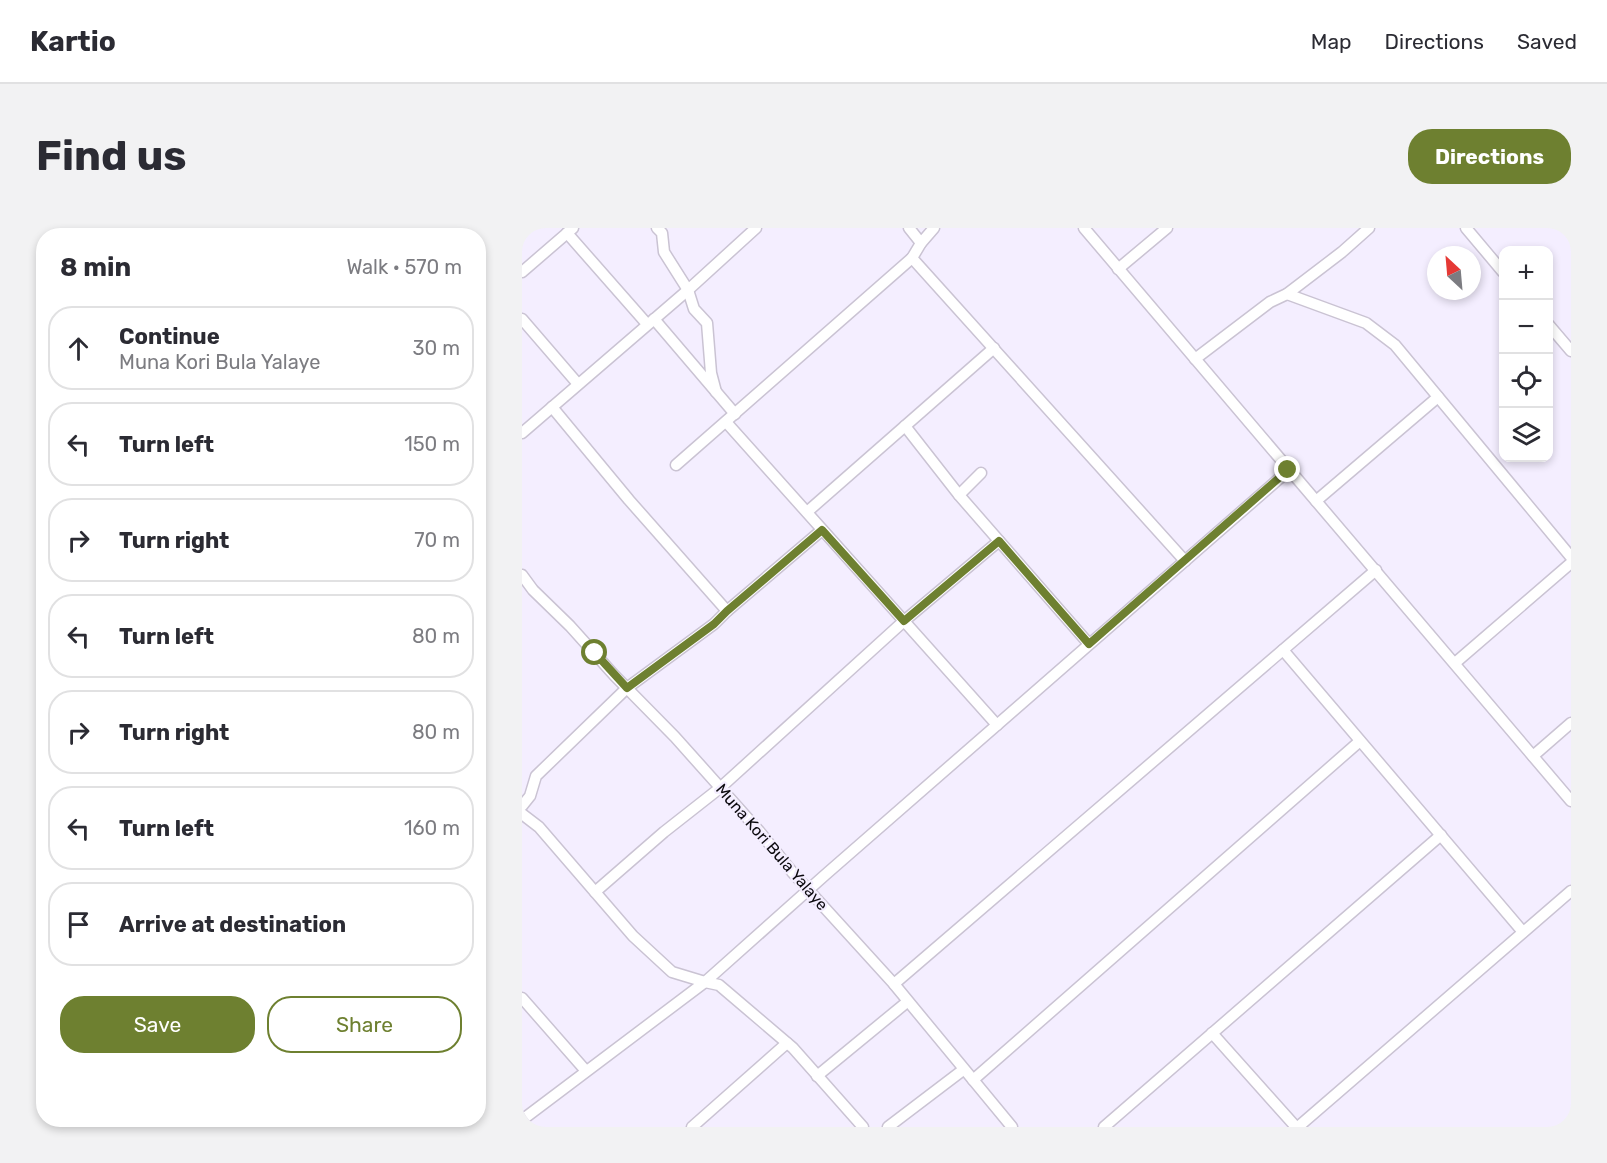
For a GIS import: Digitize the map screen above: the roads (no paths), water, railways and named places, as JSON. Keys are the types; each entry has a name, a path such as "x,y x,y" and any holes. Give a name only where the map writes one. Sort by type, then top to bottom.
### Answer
{"street":[{"path":"657,228 662,233 663,252 688,290 694,309 707,323 711,373 716,392"},
{"path":"522,433 688,290 756,228"},
{"path":"909,228 921,243"},
{"path":"676,465 912,258 934,228"},
{"path":"1084,228 1571,801"},
{"path":"1118,269 1167,228"},
{"path":"1195,359 1270,302 1287,294 1369,228"},
{"path":"1466,228 1499,267"},
{"path":"522,272 570,230 735,414"},
{"path":"912,258 1185,561"},
{"path":"1287,294 1366,323 1395,345 1571,557"},
{"path":"522,319 578,384"},
{"path":"1553,330 1571,351"},
{"path":"807,512 994,348"},
{"path":"1316,501 1438,397"},
{"path":"552,406 629,500 727,611"},
{"path":"726,422 997,725"},
{"path":"905,426 959,495 1089,644"},
{"path":"522,1120 705,982 808,889 1288,470"},
{"path":"959,495 981,473"},
{"path":"522,806 530,796 536,776 627,688 714,624 822,530"},
{"path":"595,892 664,832 720,788 904,621 999,541"},
{"path":"1455,663 1571,563"},
{"path":"894,984 1376,570"},
{"name":"Muna Kori Bula Yalaye","path":"522,575 533,590 675,737 759,831 894,984 1012,1127"},
{"path":"1283,650 1523,932"},
{"path":"1533,756 1571,723"},
{"path":"973,1080 1360,741"},
{"path":"522,814 539,827 633,936 672,972 719,985 787,1043 863,1127"},
{"path":"1104,1127 1441,836"},
{"path":"1212,1033 1297,1127 1571,891"},
{"path":"522,998 586,1071"},
{"path":"818,1076 907,1002"},
{"path":"692,1127 787,1043"},
{"path":"888,1127 963,1070"}]}
